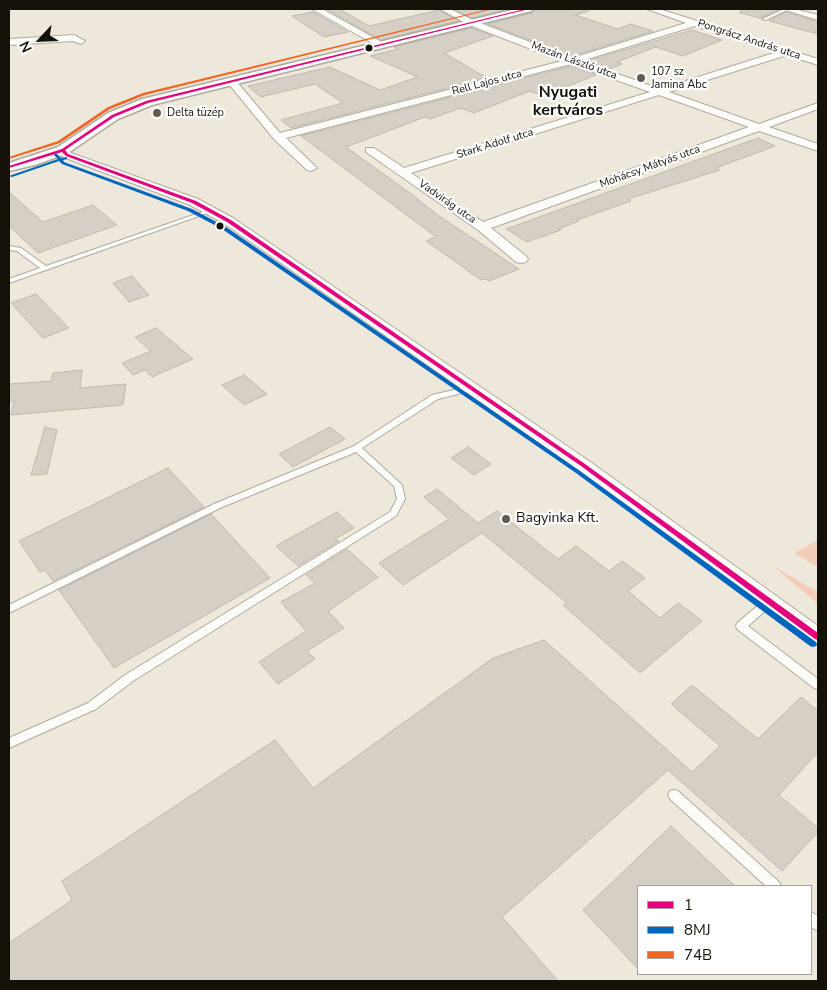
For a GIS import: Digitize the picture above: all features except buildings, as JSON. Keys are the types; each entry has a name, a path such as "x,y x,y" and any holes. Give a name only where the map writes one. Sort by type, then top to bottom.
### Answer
{"street":[{"path":"316,9 382,45"},
{"name":"Mazán László utca","path":"444,9 472,23 572,61 818,148"},
{"path":"9,167 30,162 63,150 127,108 528,9"},
{"name":"Pongrácz András utca","path":"651,9 818,62"},
{"path":"787,9 818,18"},
{"name":"Rell Lajos utca","path":"278,137 572,61 695,23"},
{"path":"9,35 28,41"},
{"path":"9,42 79,38"},
{"path":"9,48 28,41"},
{"name":"Stark Adolf utca","path":"403,172 788,52"},
{"path":"233,83 278,137 311,168"},
{"name":"Mohácsy Mátyás utca","path":"482,227 818,106"},
{"path":"63,150 67,155 194,202 210,211 471,388 818,637"},
{"name":"Vadvirág utca","path":"370,150 482,227 521,258"}],"lane":[{"path":"764,18 787,9"},
{"path":"9,281 210,211"},
{"path":"9,248 19,249 45,268"},
{"path":"9,609 218,506 356,448 435,397 471,388"},
{"path":"9,742 92,706 129,678 393,514 401,499 398,484 356,448"},
{"path":"770,601 741,626 818,685"},
{"path":"674,795 774,885"}],"shaded area":[{"path":"818,540 818,567 794,553"},
{"path":"773,566 818,592 818,604"}],"transit line":[{"name":"74B","path":"9,158 59,142 109,108 144,94 492,9"},
{"name":"1","path":"9,167 63,150 113,116 147,102 528,9"},
{"name":"1","path":"63,150 67,155 194,202 229,221 583,465 818,637"},
{"name":"8MJ","path":"56,155 63,163 190,210 224,228 578,472 813,644"},
{"name":"8MJ","path":"11,176 66,158"}],"place":[{"name":"107 sz Jamina Abc","path":"641,78"},
{"name":"Delta tüzép","path":"157,113"},
{"name":"Bagyinka Kft.","path":"506,519"}],"district":[{"name":"Nyugati kertváros","path":"568,102"}]}
